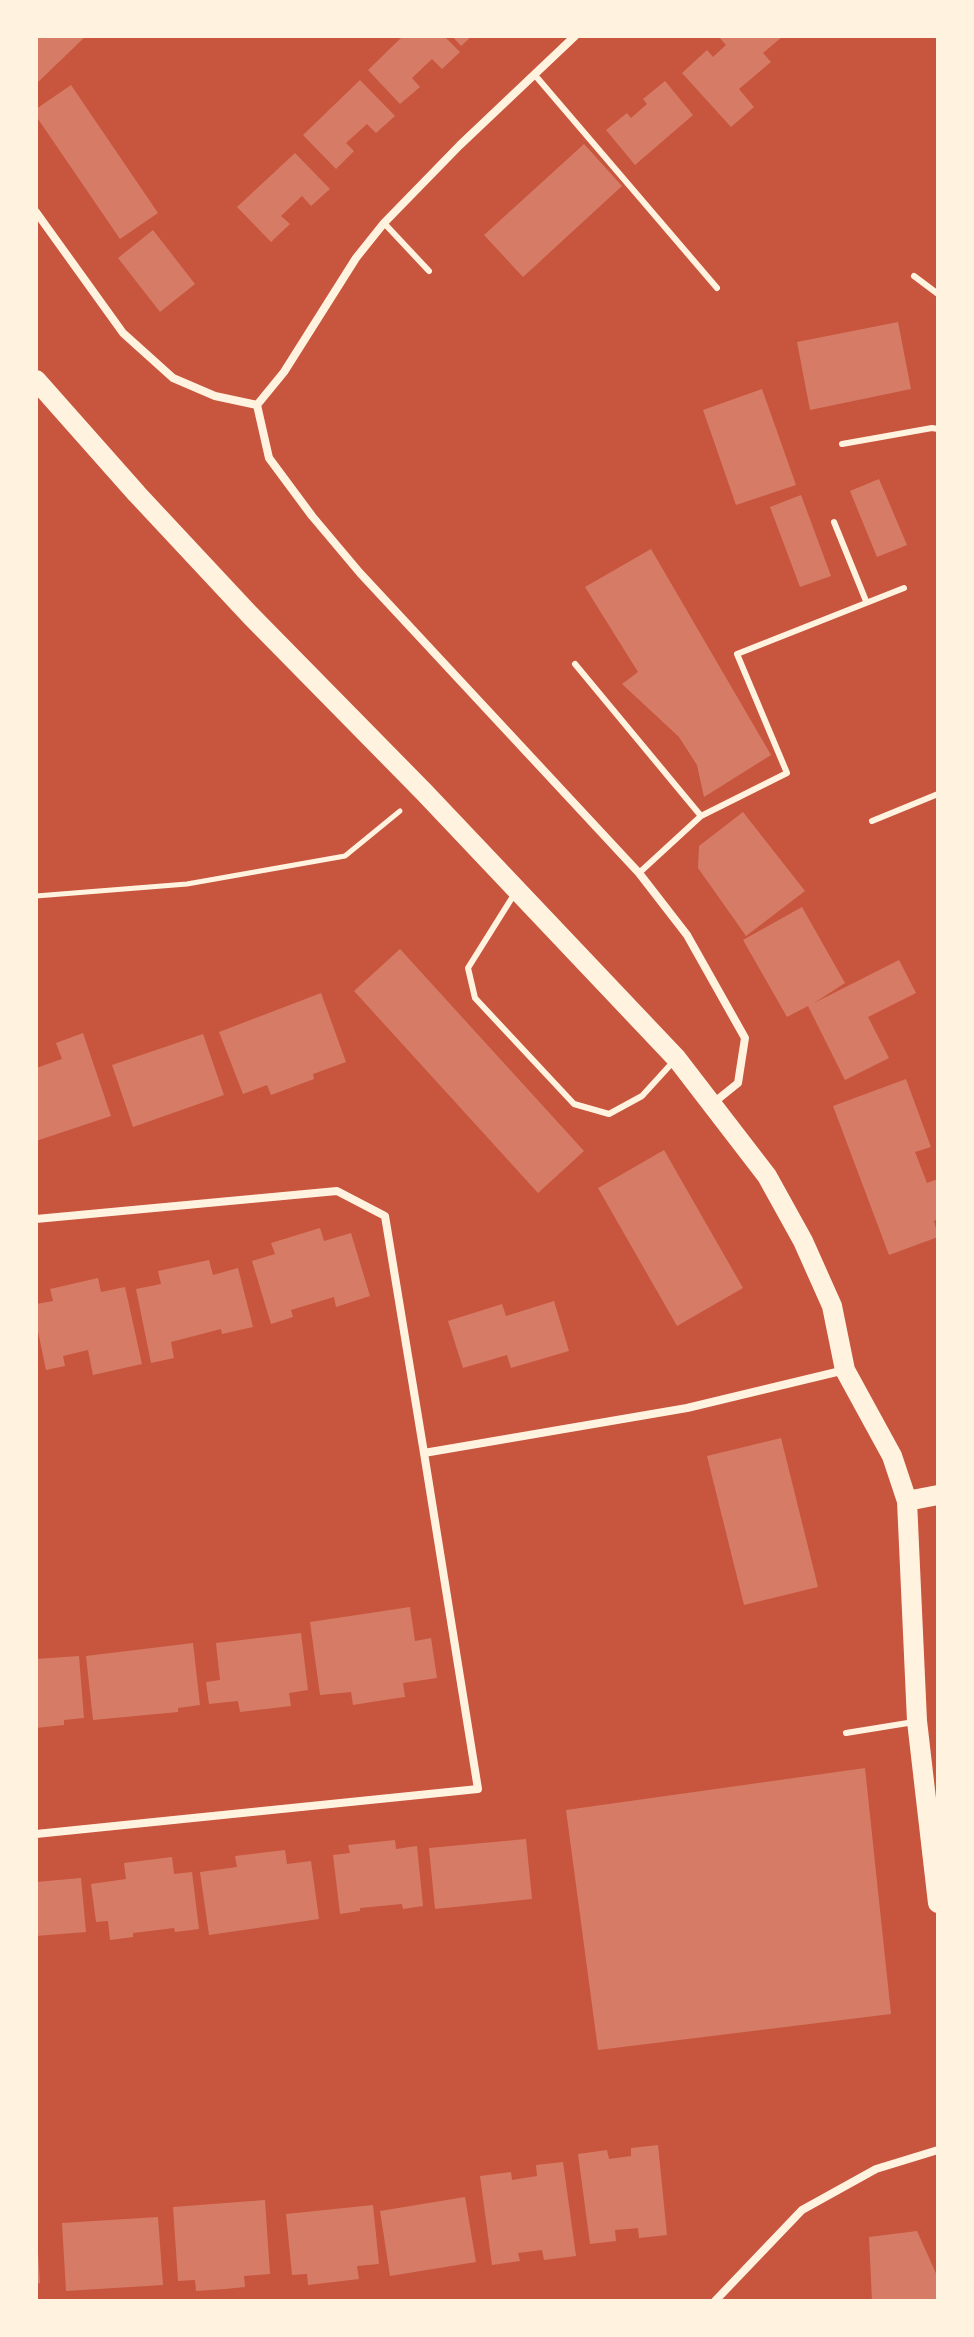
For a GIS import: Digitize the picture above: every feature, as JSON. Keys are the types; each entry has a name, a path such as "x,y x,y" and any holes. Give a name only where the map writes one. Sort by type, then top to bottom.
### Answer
{"main road":[{"path":"36,380 230,593 677,1059 767,1176 803,1241 832,1306 845,1370 892,1456 907,1501 917,1721 938,1903"},
{"path":"907,1501 938,1495"}],"street":[{"path":"257,405 284,372 356,258 384,223 575,36"},
{"path":"36,212 123,333 173,378 215,396 257,405"},
{"path":"257,405 269,458 312,516 360,573 639,873 687,935 745,1038 738,1083 712,1104"},
{"path":"36,1219 337,1191 385,1216 478,1789 36,1834"},
{"path":"424,1453 687,1408 845,1370"},
{"path":"715,2301 802,2210 876,2169 938,2150"}],"lane":[{"path":"534,74 717,288"},
{"path":"384,223 429,271"},
{"path":"914,276 938,294"},
{"path":"842,444 938,429"},
{"path":"834,522 866,601"},
{"path":"639,873 701,816 787,773 737,654 904,588"},
{"path":"575,664 701,816"},
{"path":"872,821 938,794"},
{"path":"517,890 468,968 475,998 574,1104 609,1114 642,1096 677,1059"},
{"path":"846,1733 917,1721"}],"path":[{"path":"36,896 187,884 345,856 424,792"}],"building":[{"path":"36,36 86,36 36,84"},
{"path":"403,36 444,36 460,52 442,69 432,59 412,78 420,87 400,104 368,70"},
{"path":"452,36 472,36 461,46"},
{"path":"718,36 783,36 763,53 771,62 739,89 754,107 731,127 682,73 707,50 713,57 726,45"},
{"path":"360,80 395,116 376,133 367,124 346,143 354,151 336,169 303,135"},
{"path":"665,81 693,115 635,165 606,130 627,113 631,118 647,104 643,99"},
{"path":"71,85 158,213 120,239 36,116 36,109"},
{"path":"584,144 622,186 523,277 484,235"},
{"path":"295,153 330,189 311,206 302,196 281,216 290,224 271,242 237,207"},
{"path":"153,230 195,284 160,312 118,258"},
{"path":"898,322 911,389 810,410 797,342"},
{"path":"762,389 796,485 736,505 703,410"},
{"path":"879,479 907,545 877,557 850,491"},
{"path":"801,495 831,576 800,587 770,507"},
{"path":"651,549 771,755 704,797 697,765 679,737 622,684 638,672 585,587"},
{"path":"743,812 805,891 746,936 698,868 699,846"},
{"path":"802,907 845,983 814,1003 899,960 916,993 868,1017 889,1058 845,1080 808,1006 787,1017 743,940"},
{"path":"400,949 584,1151 538,1193 354,991"},
{"path":"321,993 346,1062 313,1074 314,1079 271,1095 267,1085 243,1094 219,1032"},
{"path":"83,1033 111,1116 36,1141 36,1068 62,1059 56,1043"},
{"path":"203,1034 224,1095 133,1127 112,1065"},
{"path":"906,1079 931,1147 915,1152 927,1183 938,1179 938,1219 934,1221 938,1237 889,1255 833,1106"},
{"path":"664,1150 743,1288 677,1326 598,1188"},
{"path":"320,1228 324,1241 351,1233 370,1296 336,1307 334,1297 291,1310 293,1317 271,1324 252,1261 275,1254 271,1243"},
{"path":"209,1260 213,1275 238,1268 253,1327 222,1334 221,1329 171,1342 174,1358 151,1363 136,1289 161,1284 158,1271"},
{"path":"98,1278 101,1292 125,1287 142,1364 93,1375 88,1350 63,1356 65,1366 46,1370 36,1322 36,1304 53,1301 50,1289"},
{"path":"554,1301 569,1351 511,1368 507,1355 463,1368 448,1321 502,1304 506,1316"},
{"path":"781,1438 818,1587 744,1605 707,1456"},
{"path":"410,1607 415,1641 431,1638 437,1678 403,1683 405,1697 353,1705 351,1692 320,1695 310,1622"},
{"path":"301,1633 308,1690 289,1693 291,1706 240,1712 238,1701 209,1704 206,1682 220,1680 216,1643"},
{"path":"193,1643 200,1705 178,1708 178,1712 93,1720 86,1656"},
{"path":"79,1656 84,1718 64,1720 64,1725 36,1728 36,1659"},
{"path":"865,1768 891,2014 598,2050 566,1810"},
{"path":"526,1839 532,1899 435,1909 429,1848"},
{"path":"395,1840 396,1849 417,1846 423,1906 403,1909 402,1904 360,1908 360,1911 340,1914 333,1855 350,1853 348,1845"},
{"path":"285,1850 287,1864 311,1861 319,1919 209,1935 200,1872 237,1867 235,1856"},
{"path":"172,1857 174,1874 192,1872 199,1929 175,1932 174,1928 133,1933 133,1937 110,1940 108,1921 96,1922 91,1884 126,1879 124,1863"},
{"path":"81,1878 86,1932 36,1936 36,1882"},
{"path":"658,2145 667,2235 639,2238 638,2228 615,2230 616,2241 590,2244 578,2154 607,2150 609,2159 631,2156 631,2148"},
{"path":"563,2162 576,2256 544,2260 542,2250 518,2253 520,2261 492,2265 480,2176 511,2172 512,2180 537,2176 536,2165"},
{"path":"465,2197 476,2262 390,2276 380,2211"},
{"path":"265,2200 270,2274 244,2276 245,2287 225,2289 196,2291 195,2280 178,2281 173,2207"},
{"path":"373,2205 379,2264 357,2266 359,2279 308,2285 307,2274 292,2275 286,2214"},
{"path":"158,2217 163,2285 66,2291 62,2223"},
{"path":"917,2231 938,2278 938,2301 872,2301 869,2237"},
{"path":"36,2252 40,2283 36,2284"}]}
